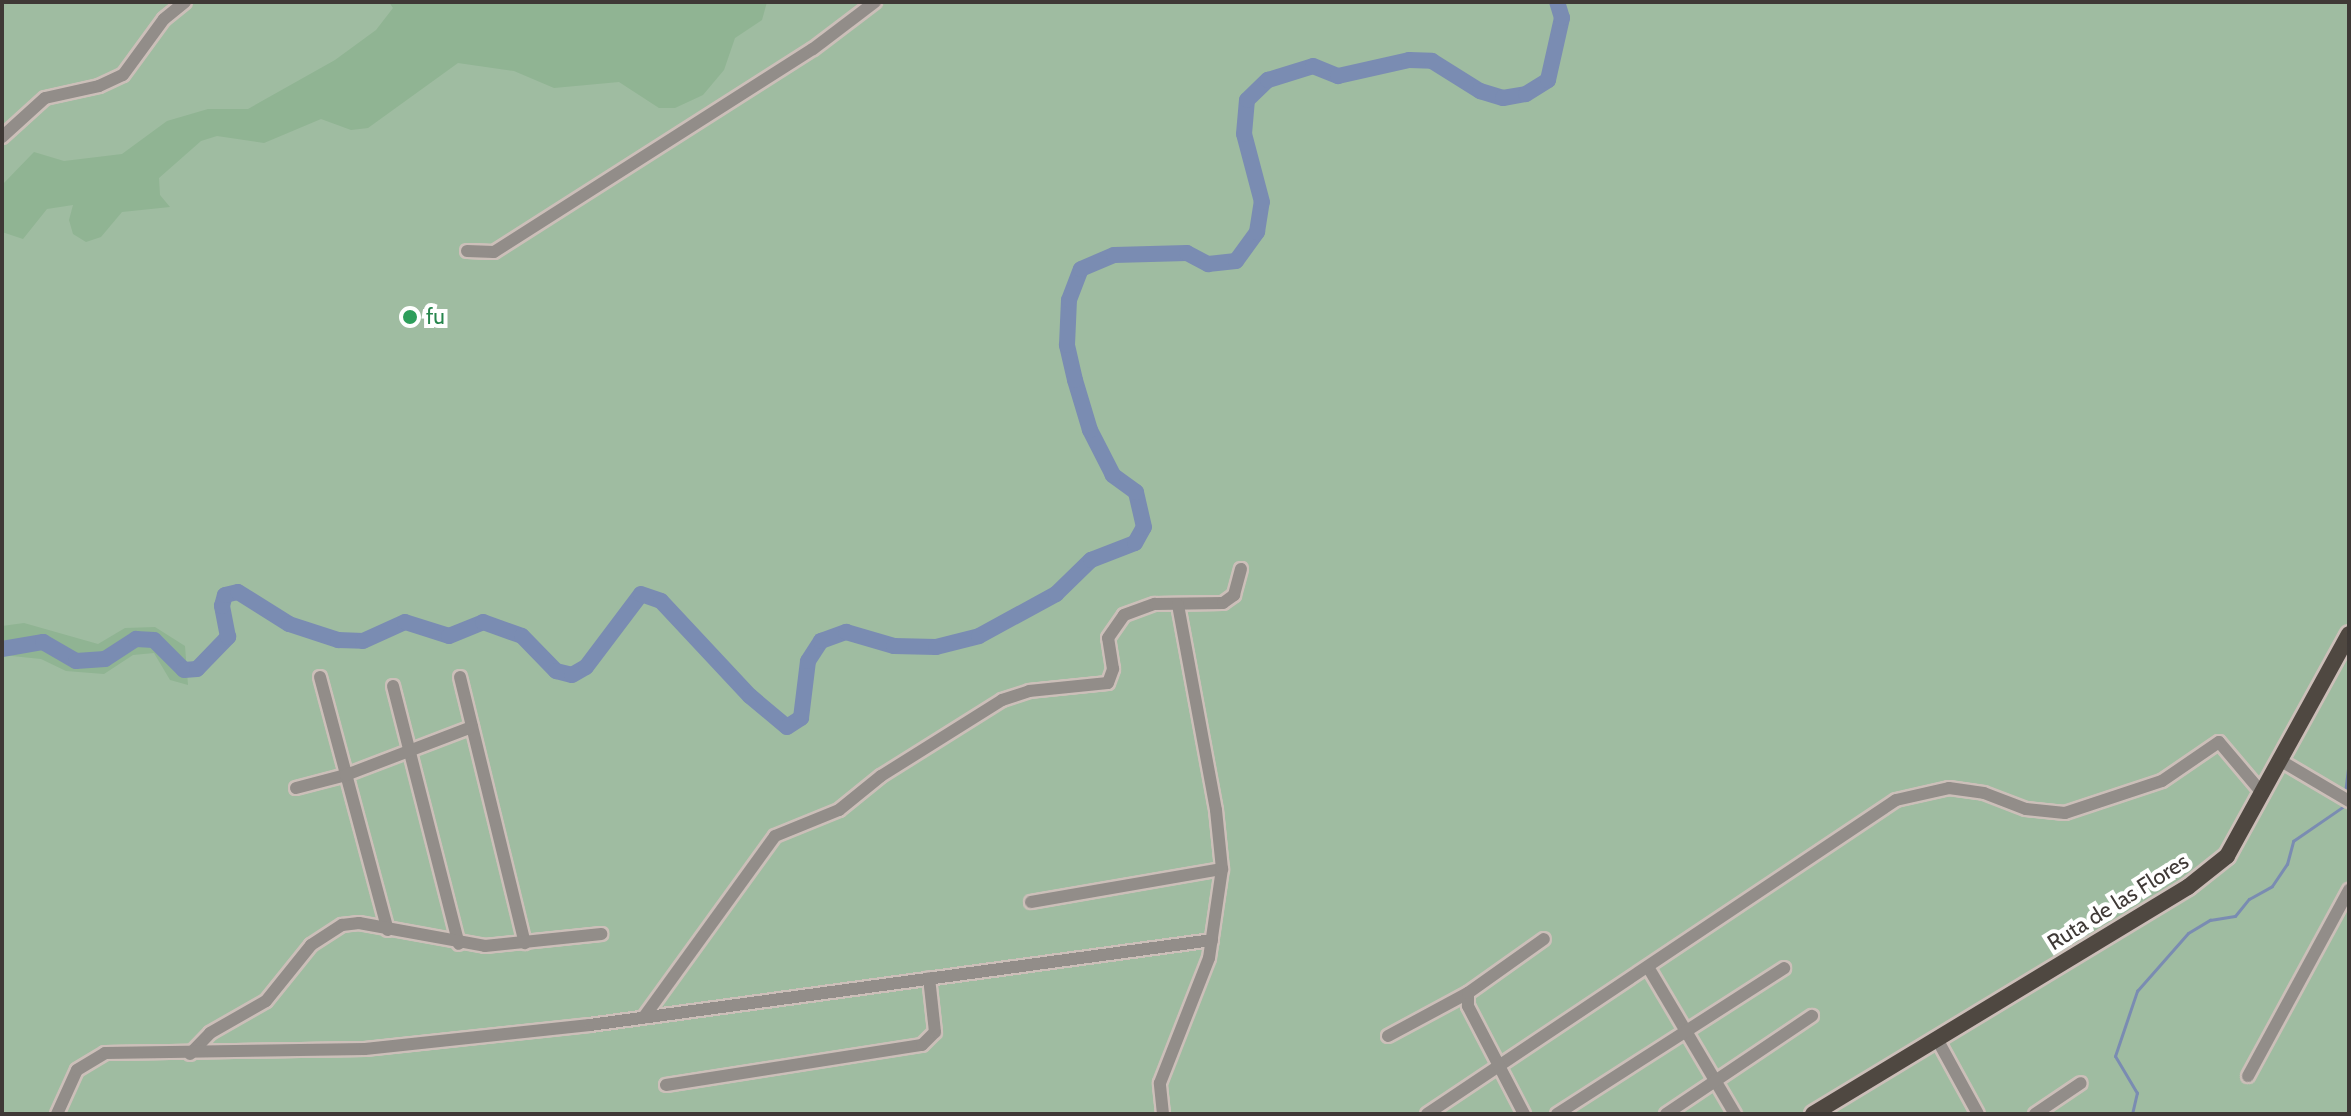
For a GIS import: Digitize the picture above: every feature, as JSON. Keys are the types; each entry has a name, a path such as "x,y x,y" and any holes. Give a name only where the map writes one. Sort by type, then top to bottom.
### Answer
{"main road":[{"name":"Ruta de las Flores","path":"1813,1114 2218,865 2235,847 2349,634"}],"street":[{"path":"2,137 45,98 99,86 123,75 164,19 185,2"},
{"path":"467,251 494,252 813,49 875,2"},
{"path":"644,1017 775,836 839,810 881,776 1002,700 1041,689 1108,683 1113,669 1108,638 1115,624 1137,607 1230,600 1241,569"},
{"path":"1163,1114 1160,1083 1212,940 1222,869 1216,810 1178,604"},
{"path":"320,677 388,930"},
{"path":"460,677 525,943"},
{"path":"393,686 459,944"},
{"path":"296,788 346,775 472,727"},
{"path":"1427,1114 1500,1070 1867,816 1925,789 1984,793 2026,809 2065,813 2162,781 2219,742 2263,794"},
{"path":"2281,761 2349,801"},
{"path":"1031,902 1222,869"},
{"path":"2248,1076 2349,890"},
{"path":"190,1054 210,1033 266,1001 325,933 359,923 459,944 525,943 601,934"},
{"path":"1388,1036 1468,993 1544,939"},
{"path":"57,1114 77,1070 94,1055 365,1049 644,1017 1212,940"},
{"path":"1648,967 1735,1114"},
{"path":"1557,1114 1784,968"},
{"path":"666,1085 922,1045 935,1032 929,978"},
{"path":"1468,993 1468,1006 1524,1114"},
{"path":"1666,1114 1812,1016"},
{"path":"1937,1039 1978,1114"},
{"path":"2035,1114 2081,1083"}],"green space":[{"path":"2,2 2349,2 2349,1114 2,1114"},
{"path":"389,2 767,2 762,20 735,38 724,70 703,95 675,108 659,108 619,82 554,88 514,71 458,63 368,128 351,130 321,119 264,143 217,136 201,141 159,178 160,195 170,207 122,212 101,237 86,242 73,234 69,220 73,205 47,209 23,239 2,232 2,185 34,152 64,161 122,154 167,121 208,109 248,109 335,60 376,30 393,8"},
{"path":"24,623 98,644 125,628 155,627 185,646 188,685 170,680 154,653 133,655 104,674 66,671 41,659 2,655 2,626"}],"waterway":[{"path":"2,649 43,642 76,661 105,659 136,639 154,640 184,670 197,669 228,637 222,606 225,595 238,592 289,624 338,640 363,641 405,622 449,636 483,622 522,636 556,671 572,675 586,667 641,594 661,601 750,696 787,727 801,718 808,661 821,641 846,632 894,646 936,647 979,636 1056,594 1091,560 1135,543 1144,527 1136,492 1113,475 1090,430 1075,380 1067,345 1069,300 1081,269 1114,255 1187,253 1208,264 1236,261 1257,232 1262,202 1244,134 1247,100 1268,80 1313,66 1338,76 1409,60 1432,61 1480,91 1503,98 1526,94 1548,80 1562,18 1557,2"},
{"path":"2345,793 2349,762"},
{"path":"2132,1114 2137,1093 2115,1056 2137,991 2188,933 2210,920 2235,916 2249,899 2272,886 2287,864 2293,841 2344,806"}],"place":[{"name":"fu","path":"410,317"}]}
